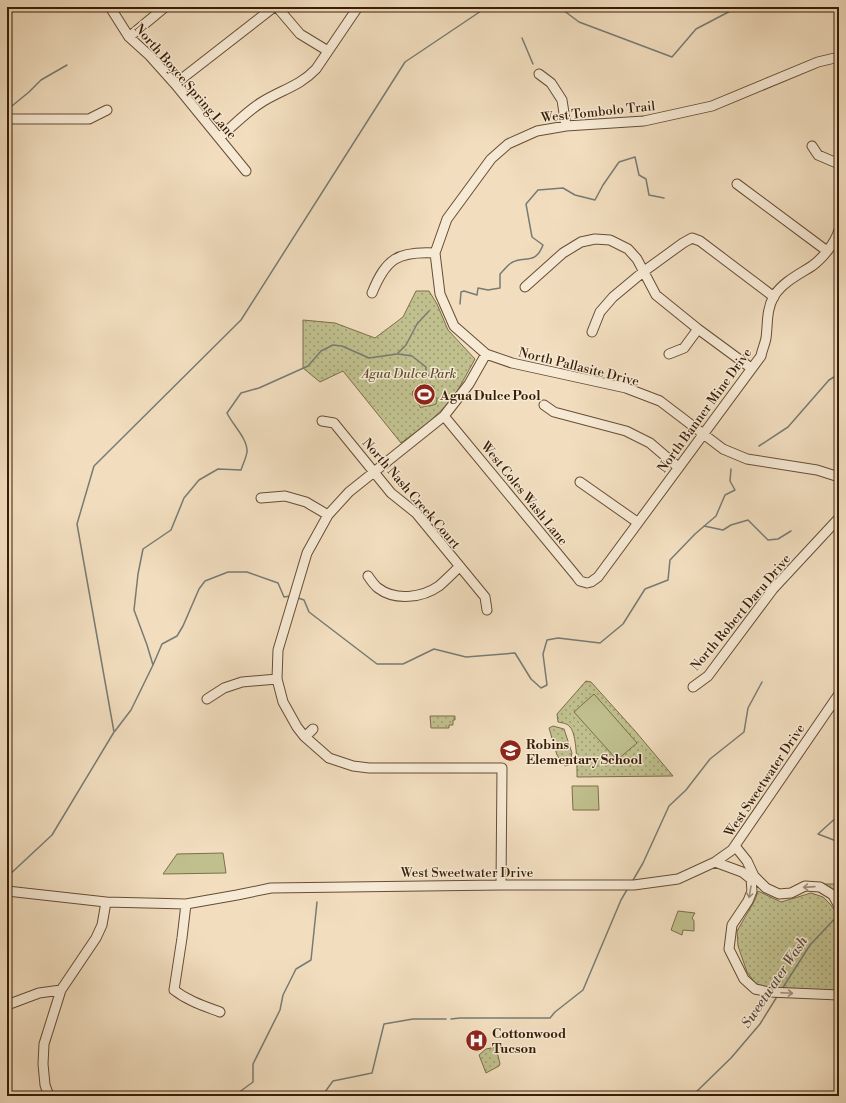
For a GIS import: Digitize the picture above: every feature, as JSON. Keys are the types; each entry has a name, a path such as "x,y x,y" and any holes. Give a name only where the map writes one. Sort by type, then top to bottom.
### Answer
{"street":[{"name":"North Boyce Spring Lane","path":"110,7 129,37 150,56 175,84 246,171"},
{"path":"129,37 165,7"},
{"path":"175,84 274,7"},
{"path":"277,7 300,34 328,51"},
{"path":"219,138 261,103 283,90 299,84 309,77 358,7"},
{"name":"West Tombolo Trail","path":"486,354 454,326 440,294 435,254 447,219 490,159 508,144 538,131 566,126 644,121 712,106 818,62 839,57"},
{"path":"539,74 551,83 562,100 566,126"},
{"path":"7,119 89,119 106,110"},
{"path":"812,146 818,155 839,164"},
{"path":"737,184 826,251"},
{"name":"North Banner Mine Drive","path":"587,585 598,577 637,522 761,356 766,338 767,316 774,297 790,279 813,265 838,235 839,230"},
{"path":"592,332 600,312 612,298 643,272 692,238 700,241 774,297"},
{"path":"525,287 563,253 581,242 595,239 610,240 628,249 637,259 656,295 698,329 751,368"},
{"path":"372,293 380,274 387,264 400,256 417,252 435,254"},
{"path":"669,354 684,348 698,329"},
{"path":"486,354 468,384 444,416 349,492 328,515 307,553 278,650 277,679 283,702 297,727 304,736 329,758 353,766 369,768 502,768 501,884"},
{"name":"North Pallasite Drive","path":"486,354 512,363 626,388 660,401 723,449 747,459 817,470 839,477"},
{"path":"544,405 554,412 626,431 650,443 678,467"},
{"name":"West Coles Wash Lane","path":"444,416 580,581 587,585"},
{"name":"North Nash Creek Court","path":"322,420 334,423 391,493 416,513 485,597 487,610"},
{"path":"580,482 637,522"},
{"path":"261,498 285,496 306,502 328,515"},
{"name":"North Robert Daru Drive","path":"693,687 708,676 773,589 839,518"},
{"path":"368,576 377,588 390,594 401,597 413,596 426,593 439,586 460,567"},
{"path":"207,699 224,688 242,682 277,679"},
{"name":"West Sweetwater Drive","path":"7,891 106,902 186,904 271,888 501,884 634,885 678,879 714,862 732,850 839,694"},
{"path":"304,736 312,729"},
{"path":"735,846 747,861 754,876 766,888 779,894 791,893 805,886 820,887 833,895 839,906"},
{"path":"714,862 742,872 751,879 752,891 732,925 729,949 744,979 755,989 769,992 839,996"},
{"path":"49,1096 45,1085 42,1064 44,1044 61,990 96,938 102,925 106,902"},
{"path":"186,904 174,990 198,1004 220,1012"},
{"path":"7,1005 39,993 61,990"}],"green space":[{"name":"Agua Dulce Park","path":"416,291 429,291 437,304 448,330 475,359 453,399 429,422 401,443 343,371 320,382 303,368 303,320 335,323 375,338 403,317"},
{"name":"Agua Dulce Pool","path":"426,383 434,388 433,393 437,399 436,404 421,408 412,392"},
{"path":"586,681 591,682 673,776 577,777 574,736 570,727 564,723 558,722 557,714"},
{"path":"594,694 637,743 617,760 574,712"},
{"path":"430,716 455,716 455,720 453,720 453,725 449,725 449,728 431,728"},
{"path":"553,726 564,729 572,753 569,765 565,766 557,755 549,728"},
{"path":"572,786 598,786 599,810 573,810"},
{"path":"223,853 226,873 163,874 177,854"},
{"path":"824,884 839,884 839,894"},
{"path":"758,891 781,902 811,893 823,897 831,905 839,917 839,992 770,990 755,983 747,972 738,946 737,931 755,900"},
{"path":"678,911 695,913 692,918 694,921 694,931 683,930 682,935 671,930"},
{"path":"496,1047 500,1064 486,1073 479,1055 486,1049"}],"waterway":[{"path":"7,877 52,835 114,732 77,524 94,466 241,320 405,62 487,7"},
{"path":"559,7 579,22 672,57 696,29 738,7"},
{"path":"522,38 533,64"},
{"path":"7,110 41,80 67,65"},
{"path":"460,304 461,292 464,291 477,295 478,288 488,290 500,288 500,274 511,263 533,258 540,251 543,245 532,237 526,204 538,190 563,188 575,195 595,200 603,185 619,162 635,157 639,175 646,179 649,195 664,198"},
{"path":"115,731 131,710 153,665 134,610 138,574 143,549 171,530 184,498 199,480 218,469 241,470 247,454 247,447 227,413 241,393 259,388 308,366 321,351 333,345 342,346 369,358 397,354 406,345 417,324 429,311"},
{"path":"398,354 412,356 426,367 426,374 431,377 452,378"},
{"path":"759,446 788,427 829,380 839,374"},
{"path":"298,598 304,600 309,612 377,664 403,664 434,649 466,657 515,653 531,679 541,688 547,685 543,654 547,640 558,638 600,643 623,624 645,589 668,580 670,560 695,534 716,516 725,495 735,490 730,481 731,469"},
{"path":"704,526 723,530 731,525 748,520 768,540 778,539 791,531"},
{"path":"153,665 162,644 177,636 199,589 205,581 228,572 247,572 278,583 284,597 290,596"},
{"path":"632,882 643,863 669,806 686,790 710,759 744,732 748,708 762,682"},
{"path":"839,815 818,834 839,842"},
{"path":"451,1019 550,1018 555,1012 583,990 621,900 628,888"},
{"path":"236,1096 253,1082 253,1064 280,1010 283,995 296,969 311,960 317,902"},
{"name":"Sweetwater Wash","path":"782,989 810,945 839,914"},
{"name":"Sweetwater Wash","path":"692,1096 731,1058 760,1024 778,995"},
{"path":"322,1096 333,1081 372,1073 384,1024 413,1019 446,1019"}],"place":[{"name":"Agua Dulce Pool","path":"424,395"},
{"name":"Robins Elementary School","path":"511,751"},
{"name":"Cottonwood Tucson","path":"477,1040"}]}
